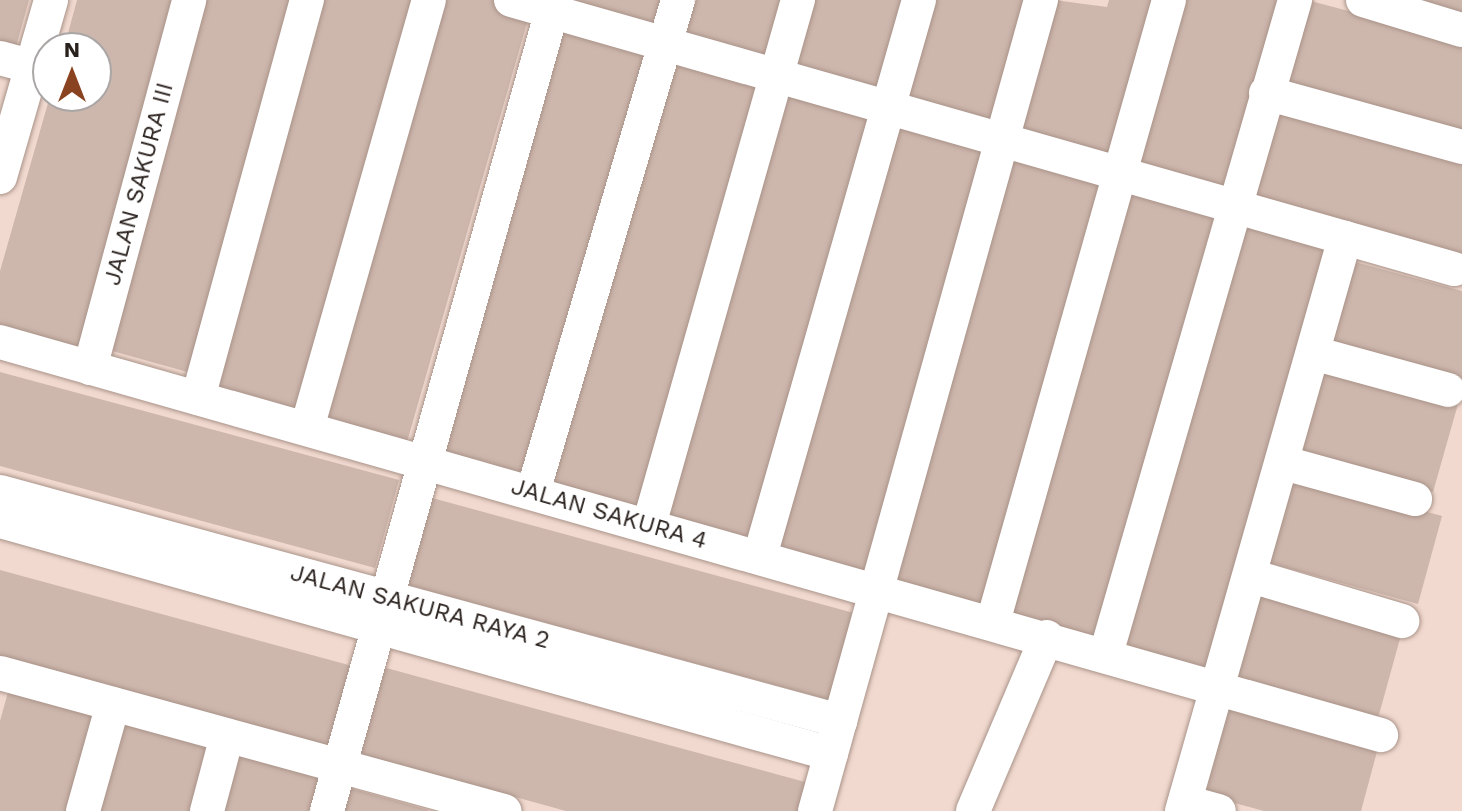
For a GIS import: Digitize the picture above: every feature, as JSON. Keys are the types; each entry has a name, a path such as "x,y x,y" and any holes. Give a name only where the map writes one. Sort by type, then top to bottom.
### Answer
{"street":[{"path":"42,32 51,0"},
{"name":"JALAN SAKURA III","path":"90,368 189,0"},
{"path":"198,398 307,0"},
{"path":"307,428 429,0"},
{"path":"511,0 553,6 665,45 1454,269"},
{"path":"533,492 678,0"},
{"path":"649,525 798,0"},
{"path":"760,556 919,0"},
{"path":"815,811 1041,0"},
{"path":"993,622 1169,0"},
{"path":"1106,654 1233,205 1295,0"},
{"path":"1363,0 1462,30"},
{"path":"327,811 553,6"},
{"path":"0,58 32,67"},
{"path":"0,177 32,70"},
{"path":"1266,93 1462,147"},
{"path":"1219,811 1184,807 1284,463 1345,238"},
{"name":"JALAN SAKURA 4","path":"0,342 1217,685 1381,735"},
{"path":"1313,353 1448,390"},
{"path":"1284,463 1415,499"},
{"name":"JALAN SAKURA RAYA 2","path":"0,492 831,754"},
{"name":"JALAN SAKURA RAYA 2","path":"0,521 840,721"},
{"path":"1251,576 1402,621"},
{"path":"973,811 1047,637"},
{"path":"0,673 339,766 451,804 504,811"},
{"path":"83,811 113,704"},
{"path":"207,811 227,736"}],"building":[{"path":"0,0 29,0 15,50 0,46"},
{"path":"77,0 177,0 75,360 0,339 0,271 45,112 112,112 112,32 68,32"},
{"path":"197,0 297,0 191,373 98,347"},
{"path":"313,0 413,0 295,416 202,390"},
{"path":"433,0 500,0 531,9 405,449 313,423"},
{"path":"572,0 672,0 662,34"},
{"path":"684,0 791,0 773,62 674,35"},
{"path":"804,0 911,0 885,93 785,65"},
{"path":"926,0 1033,0 997,128 898,100"},
{"path":"1054,0 1107,7 1109,0 1161,0 1116,157 1017,129"},
{"path":"1180,0 1280,0 1225,190 1133,164"},
{"path":"1307,0 1462,41 1462,135 1283,86"},
{"path":"1410,0 1462,0 1462,15"},
{"path":"561,18 654,44 528,484 436,458"},
{"path":"670,54 763,80 637,521 544,495"},
{"path":"780,81 872,107 747,548 654,522"},
{"path":"1273,110 1462,162 1462,256 1249,198"},
{"path":"900,114 992,140 867,580 774,554"},
{"path":"1016,145 1108,172 983,612 891,586"},
{"path":"1128,184 1219,209 1098,639 1005,613"},
{"path":"1238,214 1331,240 1205,680 1113,654"},
{"path":"1344,259 1462,291 1462,383 1319,347"},
{"path":"1317,366 1458,404 1433,492 1293,453"},
{"path":"0,372 399,480 375,568 0,466"},
{"path":"1290,475 1442,516 1418,604 1265,562"},
{"path":"425,496 861,615 837,702 400,583"},
{"path":"0,570 356,667 332,755 0,664"},
{"path":"1252,594 1401,635 1377,722 1228,682"},
{"path":"379,666 816,785 809,811 566,811 355,753"},
{"path":"10,685 103,712 74,811 0,811 0,721"},
{"path":"1229,707 1378,748 1361,811 1264,811 1205,795"},
{"path":"124,720 217,746 198,811 98,811"},
{"path":"238,747 331,773 320,811 220,811"},
{"path":"346,787 428,810 428,811 339,811"}]}
